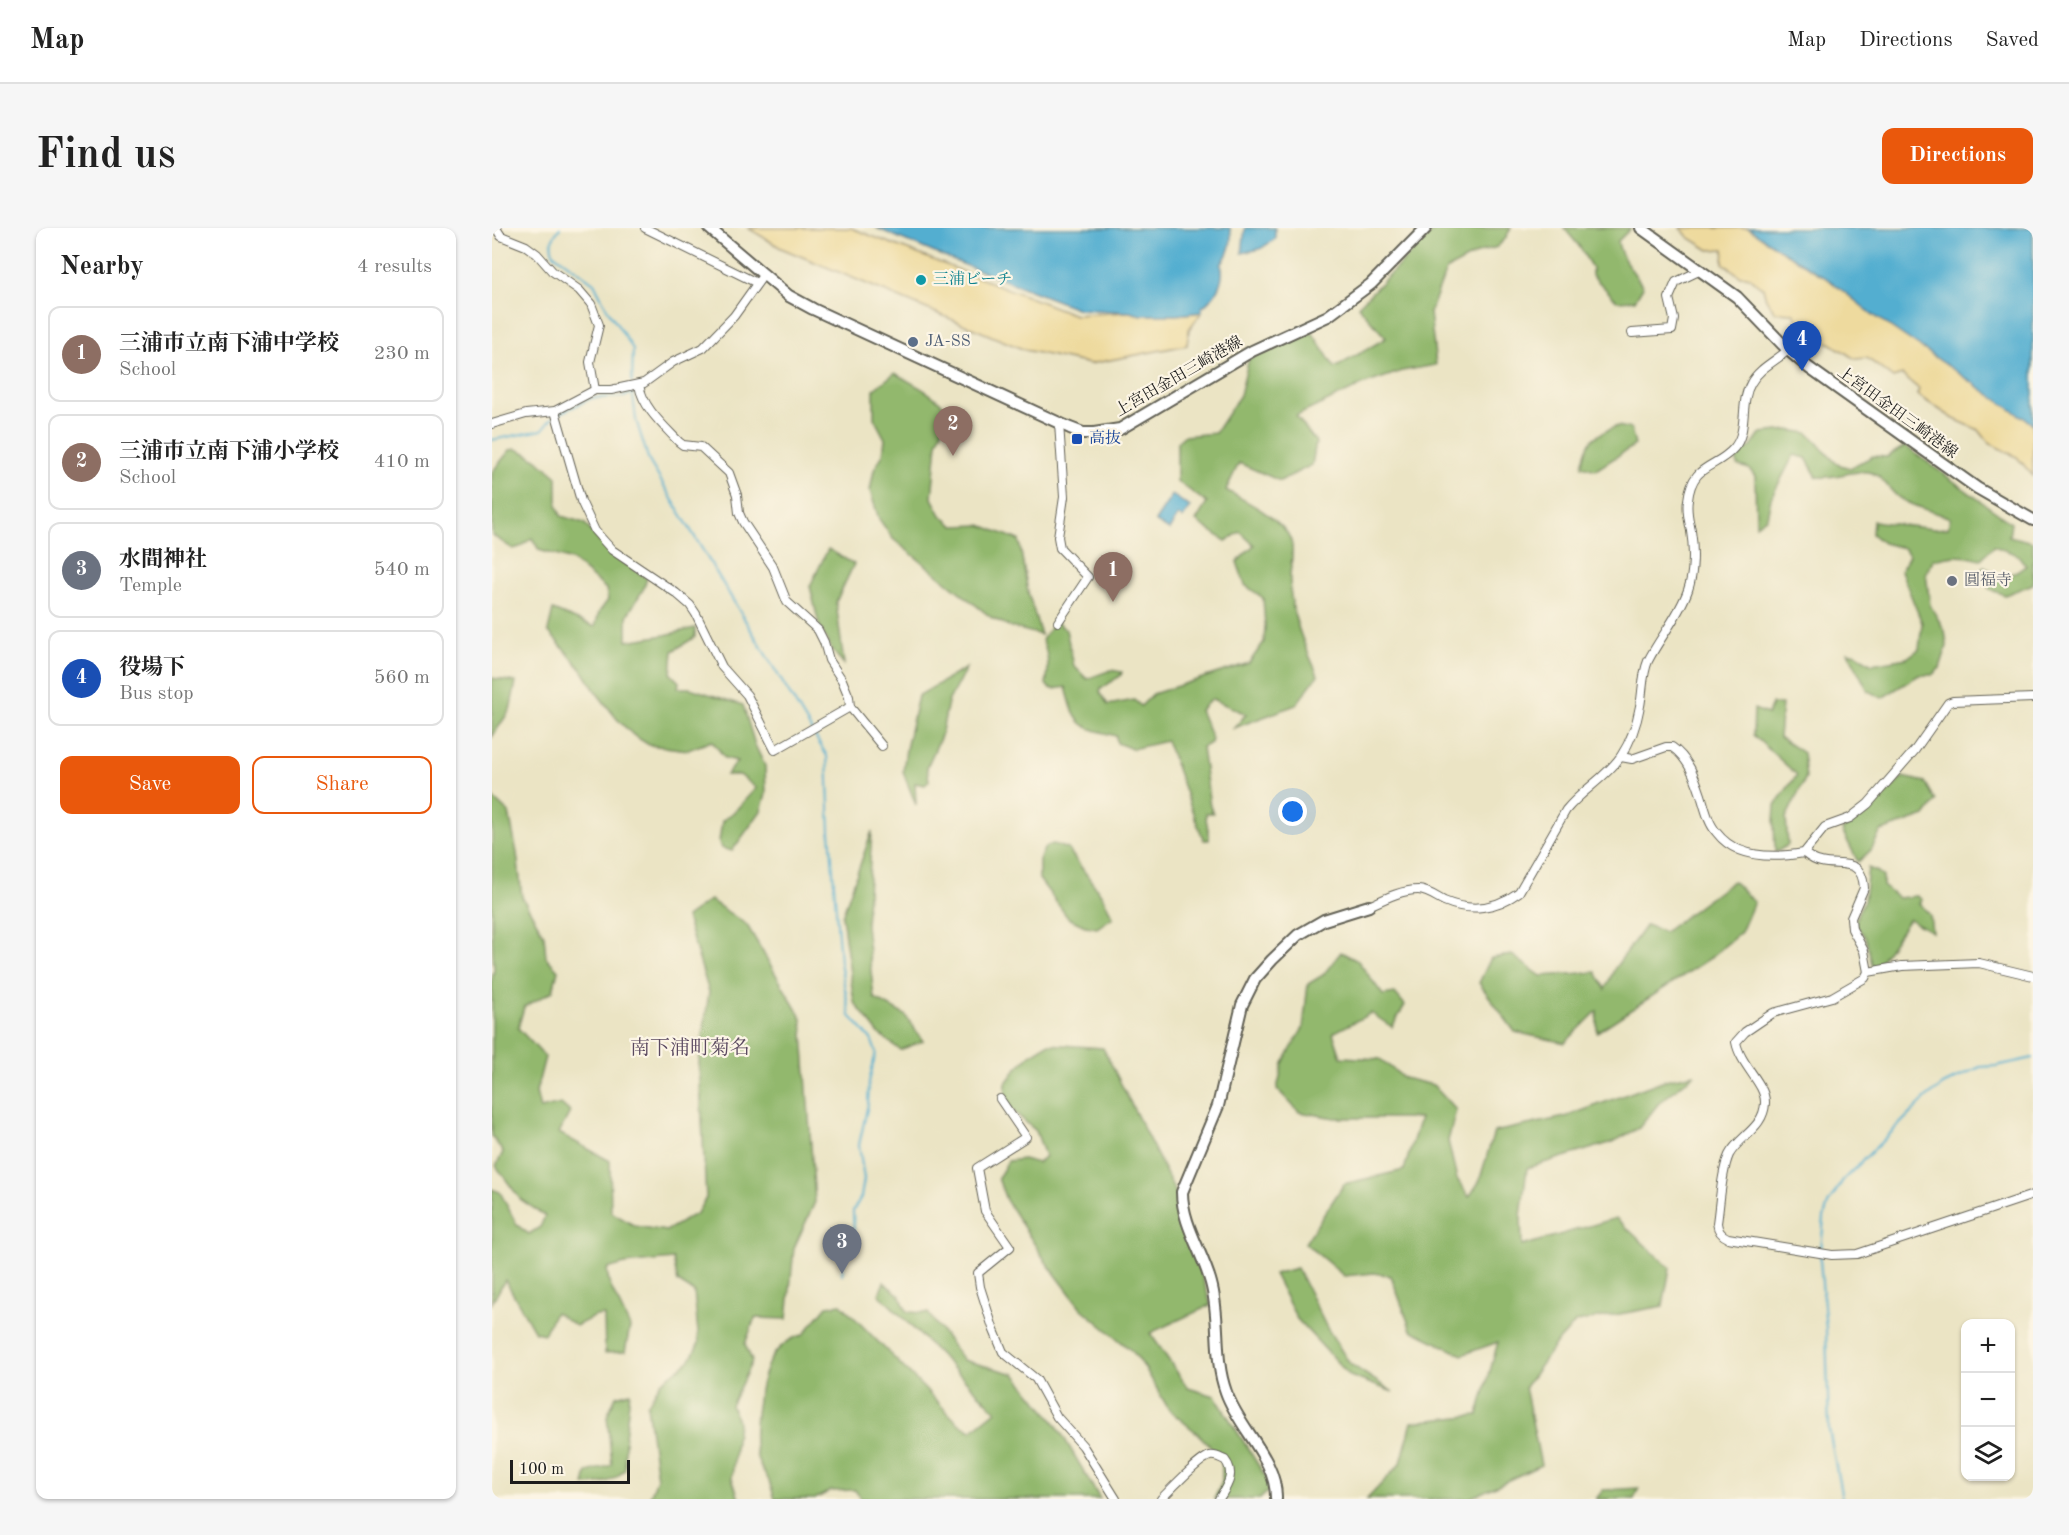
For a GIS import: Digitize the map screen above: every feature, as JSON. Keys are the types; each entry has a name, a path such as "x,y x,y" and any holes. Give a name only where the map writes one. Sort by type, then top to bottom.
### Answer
{"main road":[{"name":"上宮田金田三崎港線","path":"709,228 760,279 789,296 1083,433 1109,432 1125,427 1252,351 1328,316 1371,284 1426,228"},
{"name":"上宮田金田三崎港線","path":"1641,228 1701,270 1752,311 1788,350 1809,368 1977,488 2033,520"},
{"path":"1276,1499 1276,1490 1267,1464 1236,1416 1220,1374 1211,1281 1188,1223 1182,1192 1218,1106 1242,1005 1255,980 1298,935 1324,920 1369,906"}],"street":[{"path":"496,228 501,236 526,246 537,254 552,271 579,290 591,304 599,325 590,362 595,390"},
{"path":"492,424 526,414 556,414 595,390 623,388 639,384 673,362 704,348 734,316 760,279 645,228"},
{"path":"1632,333 1672,330 1674,319 1669,298 1676,282 1701,270"},
{"path":"1369,906 1388,897 1416,890 1450,904 1472,908 1506,901 1519,892 1575,798 1602,778 1621,757 1631,739 1636,723 1648,661 1680,608 1689,587 1693,549 1687,513 1692,485 1696,476 1704,468 1733,448 1743,426 1744,406 1751,383 1759,373 1788,350"},
{"path":"639,384 641,396 647,406 679,442 683,445 701,447 729,473 738,495 743,522 773,567 787,602 822,636 829,660 842,680 850,707 882,746"},
{"path":"556,414 581,501 591,524 605,544 690,605 722,667 747,695 775,750 850,707"},
{"path":"1058,622 1088,577 1060,548 1058,537 1064,497 1059,423"},
{"path":"1804,853 1825,827 1850,818 1868,804 1915,750 1948,703 1953,700 2033,698"},
{"path":"1621,757 1632,759 1672,747 1686,761 1713,827 1723,840 1738,848 1766,856 1804,853 1818,862 1848,864 1860,874 1864,888 1851,923 1854,934 1864,951 1868,972 1865,978 1832,997 1773,1013 1745,1032 1736,1042 1740,1058 1762,1091 1765,1104 1757,1126 1734,1147 1727,1161 1717,1223 1722,1236 1817,1253 1857,1254 2033,1195"},
{"path":"1868,972 1902,966 1979,963 2033,976"},
{"path":"1000,1100 1026,1137 977,1168 986,1211 1010,1247 978,1273 980,1287 993,1328 1004,1352 1036,1379 1058,1417 1083,1446 1116,1499"},
{"path":"1161,1499 1196,1466 1206,1458 1213,1456 1225,1460 1231,1472 1229,1482 1219,1499"}],"green space":[{"path":"1436,228 1511,228 1497,247 1480,252 1446,270 1430,313 1436,365 1402,371 1362,385 1296,416 1316,442 1312,465 1280,481 1239,463 1226,490 1271,517 1289,535 1292,548 1290,582 1295,618 1318,675 1296,705 1234,728 1246,714 1212,699 1200,710 1212,739 1211,743 1202,747 1210,806 1213,813 1206,813 1209,840 1204,840 1166,741 1132,749 1117,743 1116,736 1093,730 1080,722 1073,710 1066,687 1054,689 1049,688 1046,684 1048,662 1042,640 1055,621 1066,630 1074,666 1087,679 1111,670 1122,672 1101,689 1100,692 1108,705 1134,700 1141,706 1153,694 1249,663 1264,642 1263,598 1245,585 1237,562 1254,545 1240,532 1226,541 1196,521 1207,503 1177,481 1177,442 1184,436 1215,433 1240,395 1249,358 1312,332 1335,368 1386,338 1358,306"},
{"path":"1564,228 1631,228 1618,241 1625,260 1643,287 1635,300 1617,301 1592,275 1592,268 1579,246"},
{"path":"895,373 928,393 946,408 943,428 937,443 932,498 941,515 954,526 981,525 1019,540 1028,592 1041,635 1011,627 992,618 893,539 879,519 870,491 874,470 883,454 885,439 874,418 874,389"},
{"path":"1618,426 1631,429 1635,445 1596,470 1582,466 1586,449 1592,440"},
{"path":"1788,430 1808,433 1837,464 1850,468 1873,456 1887,457 1905,446 2011,523 2009,536 2033,542 2033,584 2005,595 1991,590 1977,575 1984,566 2002,579 2026,566 2018,555 1994,546 1980,560 1956,556 1933,560 1926,573 1930,605 1945,631 1947,646 1940,668 1932,675 1919,675 1882,698 1868,691 1848,652 1872,664 1907,658 1919,649 1922,623 1901,571 1909,555 1904,548 1883,543 1872,534 1873,521 1933,529 1948,528 1950,518 1901,499 1873,473 1855,472 1817,477 1806,458 1794,455 1771,498 1767,517 1756,525 1755,476 1749,469 1737,465 1737,454 1751,447 1761,433"},
{"path":"516,449 533,457 557,477 557,504 561,516 584,523 608,552 647,578 644,588 627,616 627,641 695,628 695,637 673,651 671,674 679,682 678,688 690,688 743,705 755,745 765,766 766,794 761,811 732,851 721,848 719,842 722,821 735,811 756,788 740,775 726,775 737,761 725,758 712,741 688,750 649,745 633,735 617,719 583,671 548,631 553,610 595,627 599,612 608,600 606,589 572,560 539,550 532,538 513,549 492,535 492,472 510,450"},
{"path":"828,549 854,564 836,602 844,664 832,650 819,625 810,586"},
{"path":"966,668 948,702 941,736 927,767 929,781 925,785 915,783 916,805 903,772 918,696"},
{"path":"492,678 516,682 510,710 492,737"},
{"path":"1772,704 1782,704 1779,737 1803,753 1806,777 1786,818 1788,845 1775,853 1775,805 1797,775 1753,735 1754,709 1768,714"},
{"path":"1903,777 1925,782 1936,801 1925,816 1881,831 1871,850 1858,862 1842,830 1866,814"},
{"path":"492,797 509,813 522,897 544,935 546,957 558,970 553,991 524,1007 518,1028 545,1057 536,1092 540,1109 561,1104 570,1112 559,1133 610,1161 611,1212 635,1226 666,1231 697,1213 706,1198 699,1062 709,992 686,917 710,900 747,925 802,1019 815,1202 794,1248 787,1319 755,1318 745,1344 752,1361 731,1406 738,1421 732,1478 739,1499 649,1499 657,1479 647,1405 661,1382 689,1361 699,1343 694,1292 678,1282 673,1259 625,1264 607,1269 609,1283 630,1327 625,1352 605,1353 604,1315 595,1316 576,1326 555,1312 544,1334 535,1332 505,1280 492,1303 492,1189 500,1192 517,1225 529,1234 540,1227 545,1216 520,1199 496,1166 503,1152 492,1136 492,980 494,970"},
{"path":"872,831 866,925 874,998 905,1015 923,1041 900,1050 878,1033 854,1002 842,916"},
{"path":"1053,844 1068,849 1102,896 1113,917 1097,928 1085,926 1068,918 1039,879 1039,860 1045,847"},
{"path":"1868,868 1883,877 1883,886 1898,898 1917,896 1922,900 1919,903 1930,915 1932,932 1909,919 1876,968 1873,968 1866,939 1855,923 1864,901"},
{"path":"1733,881 1754,902 1741,932 1709,959 1597,1032 1597,1011 1565,1043 1515,1032 1479,983 1491,958 1512,955 1541,976 1596,972 1605,989 1615,968 1646,925 1664,932"},
{"path":"1341,952 1358,961 1383,995 1395,993 1405,1005 1392,1027 1371,1013 1333,1033 1341,1057 1380,1059 1404,1078 1433,1085 1456,1110 1448,1141 1457,1179 1469,1197 1479,1182 1494,1132 1565,1117 1665,1080 1695,1074 1659,1103 1639,1128 1613,1142 1527,1168 1521,1216 1522,1246 1616,1218 1670,1268 1663,1306 1576,1322 1555,1345 1525,1387 1541,1465 1468,1499 1367,1499 1401,1463 1412,1422 1478,1415 1498,1342 1462,1355 1411,1330 1391,1276 1374,1273 1344,1276 1305,1243 1344,1184 1404,1170 1420,1118 1335,1118 1299,1112 1277,1089 1283,1063 1303,1028 1308,984 1323,975"},
{"path":"1048,1044 1103,1048 1176,1193 1211,1305 1150,1333 1188,1388 1215,1396 1272,1487 1260,1499 1214,1499 1222,1482 1222,1458 1169,1410 1133,1352 1081,1308 1046,1262 1006,1200 998,1178 1008,1161 1023,1159 1038,1163 1045,1156 1036,1131 1012,1110 1005,1099 1006,1083 1030,1055"},
{"path":"1297,1268 1327,1328 1350,1364 1393,1392 1350,1376 1297,1319 1274,1274"},
{"path":"884,1282 900,1296 907,1312 928,1313 963,1360 1015,1374 1056,1424 1100,1499 861,1499 855,1490 830,1491 815,1499 775,1499 769,1481 759,1464 756,1451 755,1425 761,1385 774,1354 782,1345 803,1335 827,1306 841,1304 958,1423 971,1431 996,1411 879,1294"},
{"path":"630,1392 625,1438 625,1469 607,1482 584,1485 587,1472 612,1465 607,1416 616,1396"},
{"path":"1639,1488 1634,1499 1596,1499 1603,1490"}],"sand":[{"name":"三浦ビーチ","path":"748,228 851,228 1075,315 1130,312 1141,315 1176,315 1202,312 1189,329 1187,345 1090,364 1025,350 781,248"},
{"path":"1681,228 1748,228 1828,279 1872,314 2033,424 2033,476 2017,457 1989,443 1979,430 1954,419 1917,395 1919,389 1902,375 1893,378 1867,358 1855,359 1830,343 1812,340 1802,330 1794,313 1775,312 1766,299 1763,288 1747,276 1740,276 1723,263 1724,249 1709,250 1688,237"}],"water":[{"path":"876,228 1230,228 1231,243 1221,265 1220,283 1215,294 1202,307 1202,312 1141,315 1130,312 1079,309"},
{"path":"1245,228 1275,228 1275,239 1260,249 1242,253"},
{"path":"1748,228 2033,228 2033,424 1872,314 1828,279"},
{"path":"1172,495 1190,507 1183,518 1178,515 1169,530 1155,521"}],"waterway":[{"path":"560,228 553,237 552,250 554,254 594,283 607,309 633,349 632,382"},
{"path":"632,388 636,420 649,461 827,756 840,962 850,1016 871,1039 876,1052 859,1145 864,1179 861,1197 853,1211 854,1235 845,1254 842,1274"},
{"path":"558,414 592,398 624,397 632,393"},
{"path":"492,440 542,430 553,417"},
{"path":"1842,1499 1829,1429 1826,1329 1820,1260 1824,1217 1828,1204 1843,1180 1926,1098 1943,1085 1980,1067 2033,1058"}],"place":[{"name":"三浦ビーチ","path":"921,280"},
{"name":"JA-SS","path":"913,342"},
{"name":"役場下","path":"1802,371"},
{"name":"高抜","path":"1077,439"},
{"name":"三浦市立南下浦小学校","path":"953,456"},
{"name":"圓福寺","path":"1952,581"},
{"name":"三浦市立南下浦中学校","path":"1113,602"},
{"name":"水間神社","path":"842,1274"}],"district":[{"name":"南下浦町菊名","path":"690,1049"}]}
